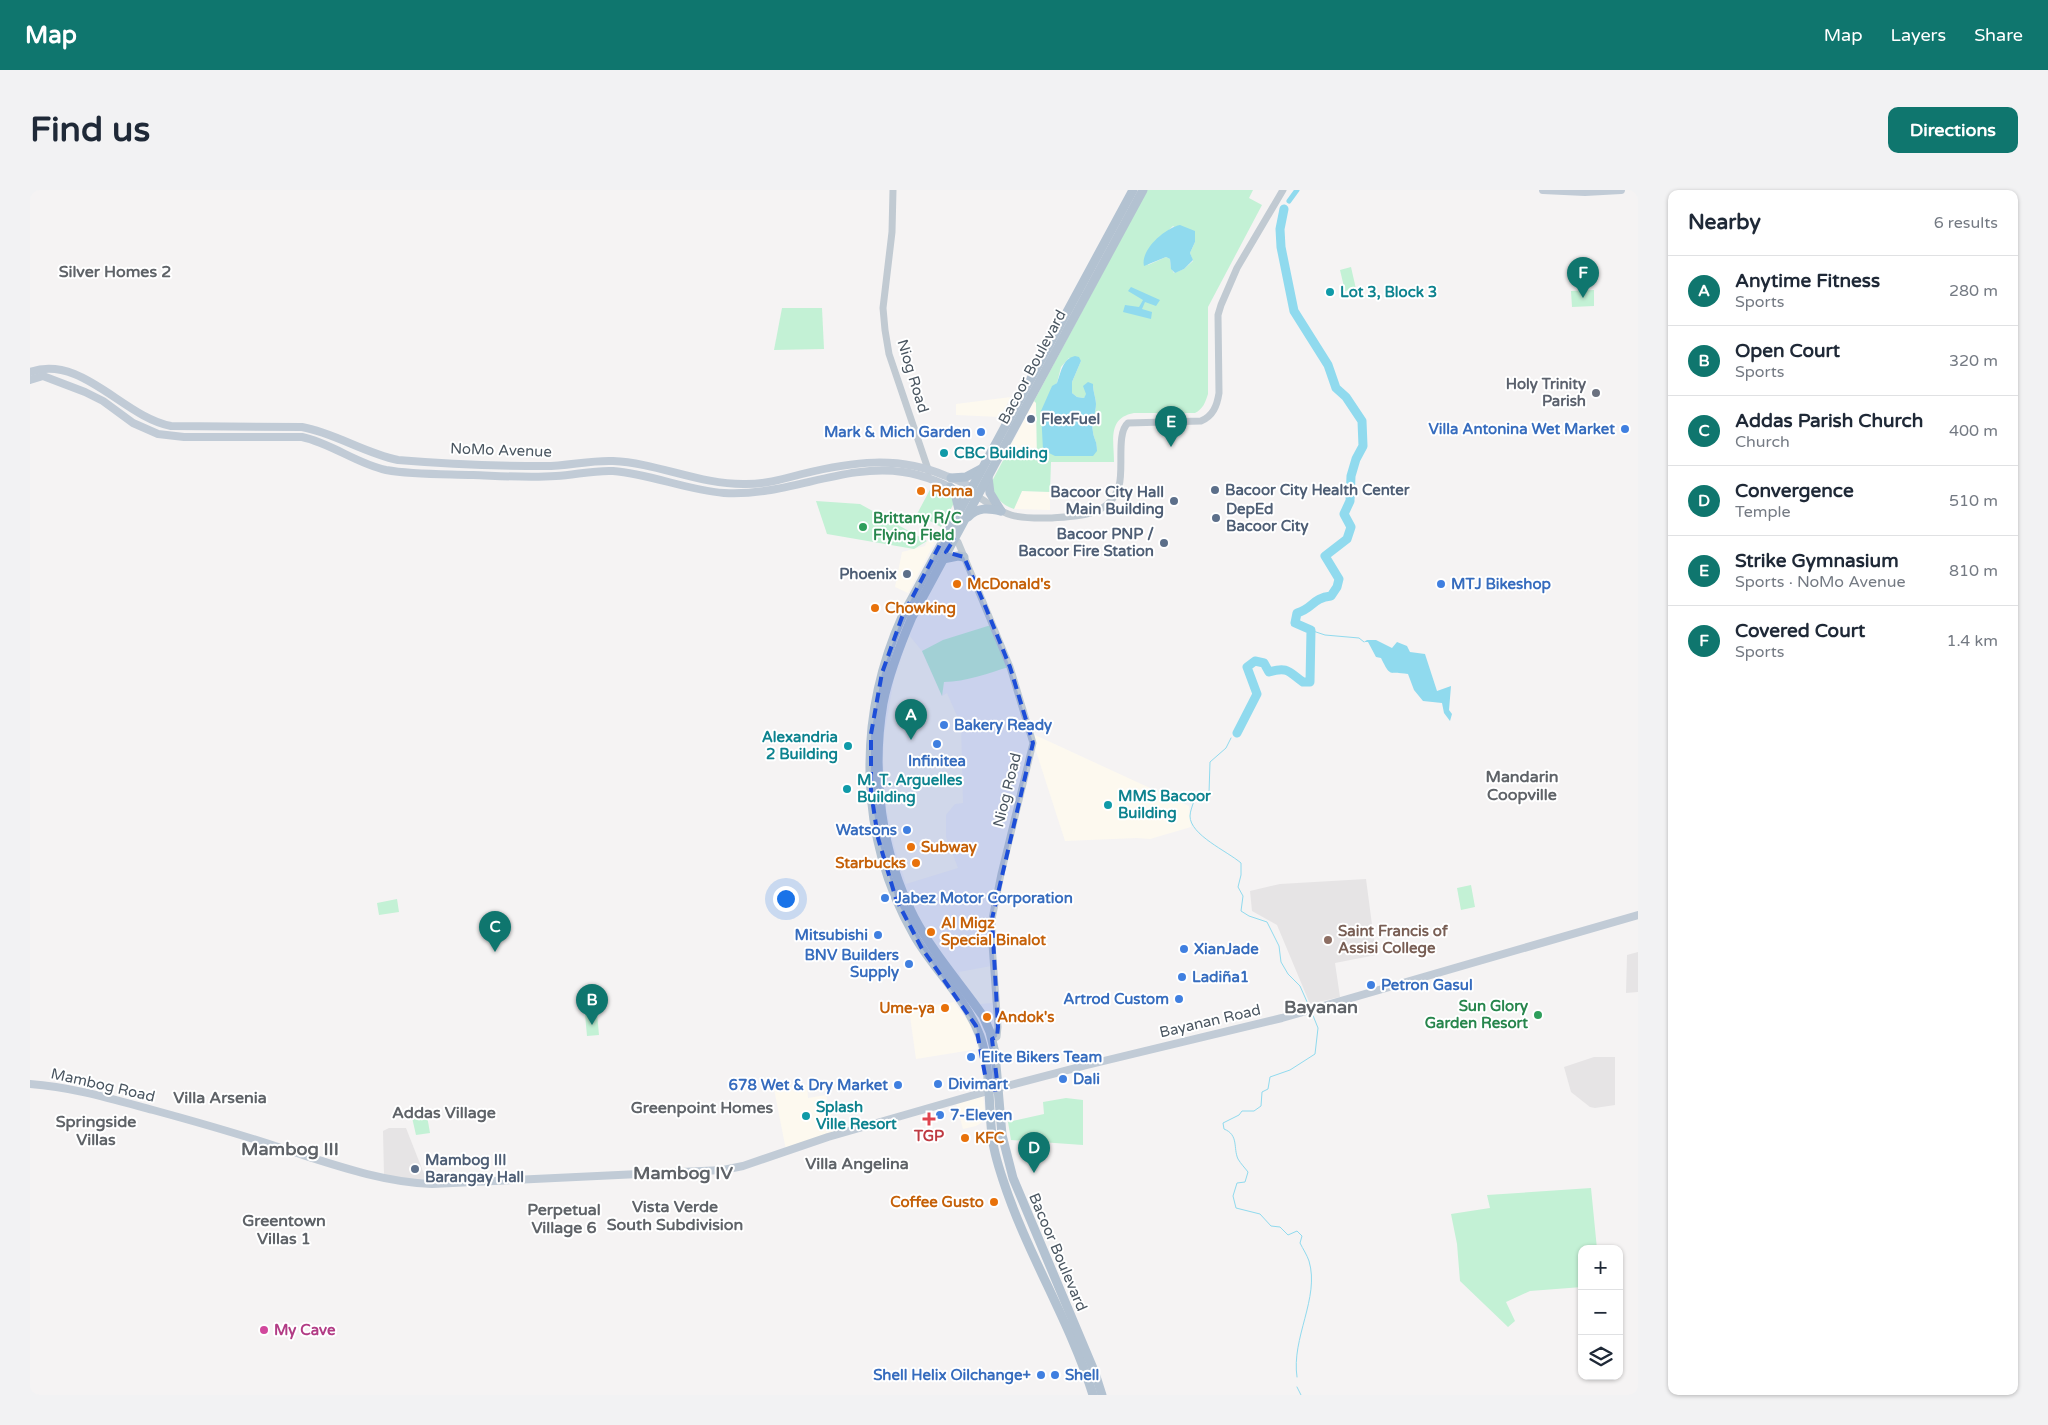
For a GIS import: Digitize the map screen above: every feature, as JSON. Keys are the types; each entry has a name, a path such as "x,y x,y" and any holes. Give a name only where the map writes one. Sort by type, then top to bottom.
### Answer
{"main road":[{"name":"Bacoor Boulevard","path":"1102,1395 1013,1178 1003,1141 992,1039 983,1016 931,946 914,917 897,877 880,802 879,758 884,681 943,559 959,510 1133,190"},
{"name":"Bacoor Boulevard","path":"1094,1395 1003,1181 992,1136 984,1052 979,1035 966,1010 921,947 902,910 887,872 872,804 869,758 871,734 884,681 888,653 902,617 950,537 964,521 1143,190"},
{"path":"1543,190 1569,192 1621,190"},
{"name":"NoMo Avenue","path":"30,372 44,368 70,373 102,388 148,419 171,426 302,427 319,430 380,456 405,461 545,466 612,461 644,465 701,480 746,484 783,480 839,466 871,462 905,464 928,469 966,496 977,496"},
{"name":"NoMo Avenue","path":"30,380 44,376 67,384 95,397 121,416 143,428 169,436 302,437 316,441 373,466 396,470 448,474 544,477 611,471 642,475 699,489 748,494 786,488 842,475 872,471 903,472 971,487"},
{"path":"611,471 612,461"},
{"path":"959,510 950,483 981,469"},
{"path":"988,477 990,493 1001,511"},
{"path":"971,487 977,496"},
{"path":"964,521 977,510 988,508 1001,511"},
{"path":"943,559 958,556 964,557"},
{"name":"Bayanan Road","path":"988,1091 1282,1018 1638,916"},
{"path":"946,983 955,977"},
{"name":"Mambog Road","path":"30,1084 73,1089 104,1097 230,1131 390,1180 432,1184 723,1170 743,1166 828,1137 988,1091"}],"street":[{"name":"Niog Road","path":"893,190 892,232 883,308 885,330 889,354 931,478"},
{"path":"977,496 1001,511 1018,517 1076,517 1091,514 1107,505 1115,496 1122,468 1122,431 1128,422 1200,421 1208,418 1217,403 1219,393 1218,315 1221,305 1237,268 1283,190"},
{"name":"Niog Road","path":"950,537 958,542 1010,667 1033,743 992,919 998,1027 997,1037 992,1039"}],"highlighted area":[{"path":"945,535 954,539 946,552 964,557 986,608 1010,667 1033,743 992,919 998,1027 997,1037 992,1039 998,1089 988,1091 976,1026 921,947 896,899 878,838 871,792 871,734 882,673 902,617"}],"shaded area":[{"path":"1011,397 1000,417 956,415 956,404"},
{"path":"1034,401 1036,402 1037,459 1007,453"},
{"path":"1022,491 1050,492 1050,510 1014,509"},
{"path":"936,540 908,593 895,587 902,552 925,546 927,541"},
{"path":"909,635 922,651 942,696 947,693 961,725 963,803 955,804 946,815 946,837 958,868 906,884 894,846 885,802 883,759 884,735 894,679"},
{"path":"1035,735 1189,806 1191,827 1150,839 1065,841 1035,748"},
{"name":"Saint Francis of Assisi College","path":"1366,879 1376,955 1335,963 1340,997 1310,1004 1277,925 1252,911 1250,891 1280,884"},
{"path":"1638,952 1638,992 1626,993 1627,955"},
{"path":"991,966 992,1003 980,1004 961,979 959,972"},
{"path":"954,1002 970,1024 978,1049 916,1059 909,1009"},
{"path":"1594,1057 1615,1057 1615,1105 1590,1107 1571,1092 1564,1067"},
{"name":"Splash Ville Resort","path":"807,1085 808,1098 826,1095 836,1134 786,1150 774,1089"},
{"path":"983,1095 986,1120 976,1126 963,1129 956,1103"},
{"path":"389,1128 406,1128 426,1179 414,1180 384,1176 383,1131"}],"green space":[{"path":"1147,190 1253,190 1249,198 1262,205 1208,307 1208,394 1200,410 1195,413 1134,413 1125,416 1119,420 1114,432 1114,462 1051,462 1050,492 1022,491 1014,509 999,500 990,485 1007,453 1037,459 1036,403 1034,401","holes":["1173,226 1195,242 1190,253 1193,261 1184,269 1174,273 1171,268 1170,259 1166,257 1148,265 1165,234","1069,358 1081,361 1072,382 1072,393 1077,397 1084,398 1093,385 1096,404 1093,435 1097,451 1051,390 1057,383 1061,367"]},
{"path":"1351,267 1356,289 1345,291 1340,270"},
{"path":"1594,290 1594,306 1572,307 1571,291"},
{"path":"782,308 822,308 824,349 774,350"},
{"path":"933,484 950,493 954,503 941,527 917,514"},
{"name":"Brittany R/C Flying Field","path":"816,501 860,504 927,541 914,549 827,534"},
{"path":"991,625 1009,667 969,679 944,682 942,696 922,651 943,640"},
{"path":"1471,885 1475,907 1461,910 1457,888"},
{"path":"397,899 399,912 379,915 377,903"},
{"path":"597,1013 599,1035 587,1036 585,1014"},
{"path":"1066,1098 1083,1100 1083,1145 1011,1140 1008,1122 1044,1114 1043,1102"},
{"path":"426,1110 430,1133 416,1135 411,1113"},
{"path":"1591,1188 1597,1245 1578,1245 1578,1287 1530,1291 1506,1302 1515,1321 1508,1327 1460,1281 1457,1244 1451,1214 1490,1208 1487,1195"}],"water":[{"path":"1180,225 1195,231 1195,242 1190,253 1193,260 1184,269 1175,273 1171,269 1170,259 1166,257 1144,266 1146,253 1155,241 1167,230"},
{"path":"1131,287 1160,300 1156,306 1145,302 1142,309 1152,312 1151,319 1123,312 1125,305 1139,307 1143,300 1128,291"},
{"path":"1075,356 1079,357 1081,361 1072,382 1072,393 1077,397 1084,398 1086,394 1083,386 1088,382 1093,384 1096,404 1093,435 1097,451 1093,456 1055,456 1043,450 1041,411 1052,386 1057,383 1065,363"},
{"path":"1376,640 1392,648 1397,642 1407,646 1410,652 1425,654 1437,691 1451,686 1449,710 1452,714 1450,721 1444,713 1442,703 1423,701 1414,690 1408,674 1389,671 1381,658 1376,657 1368,642 1364,642"}],"waterway":[{"path":"1289,201 1297,190"},
{"path":"1237,733 1257,694 1247,667 1255,661 1264,663 1269,672 1284,670 1303,682 1310,682 1311,630 1295,623 1297,613 1307,609 1316,601 1331,596 1337,587 1339,579 1325,556 1347,539 1351,527 1344,514 1350,501 1351,476 1356,459 1363,446 1362,421 1346,397 1336,388 1328,365 1294,311 1281,247 1280,229 1284,209"},
{"path":"1310,630 1325,635 1359,638 1364,642"},
{"path":"1231,738 1226,748 1210,762 1209,793 1202,798 1194,800 1190,814 1192,823 1202,836 1241,863 1238,887 1243,896 1241,911 1267,922 1279,946 1281,962 1288,974 1300,986 1308,1004"},
{"path":"1297,1377 1296,1362 1298,1348 1311,1289 1309,1261 1300,1243 1302,1236 1297,1231 1288,1235 1280,1227 1271,1226 1260,1214 1236,1208 1233,1196 1237,1183 1245,1182 1248,1172 1238,1159 1234,1138 1224,1129 1223,1123 1239,1115 1242,1111 1254,1111 1261,1106 1262,1092 1268,1089 1270,1077 1290,1070 1315,1054 1318,1028 1312,1013"},
{"path":"1297,1387 1301,1395"}],"place":[{"name":"Lot 3, Block 3","path":"1330,292"},
{"name":"Covered Court","path":"1583,298"},
{"name":"Holy Trinity Parish","path":"1596,393"},
{"name":"FlexFuel","path":"1031,419"},
{"name":"Villa Antonina Wet Market","path":"1625,429"},
{"name":"Mark & Mich Garden","path":"981,432"},
{"name":"Strike Gymnasium","path":"1171,447"},
{"name":"CBC Building","path":"944,453"},
{"name":"Bacoor City Health Center","path":"1215,490"},
{"name":"Roma","path":"921,491"},
{"name":"Bacoor City Hall Main Building","path":"1174,501"},
{"name":"DepEd Bacoor City","path":"1216,518"},
{"name":"Brittany R/C Flying Field","path":"863,527"},
{"name":"Bacoor PNP / Bacoor Fire Station","path":"1164,543"},
{"name":"Phoenix","path":"907,574"},
{"name":"McDonald's","path":"957,584"},
{"name":"MTJ Bikeshop","path":"1441,584"},
{"name":"Chowking","path":"875,608"},
{"name":"Bakery Ready","path":"944,725"},
{"name":"Anytime Fitness","path":"911,740"},
{"name":"Infinitea","path":"937,744"},
{"name":"Alexandria 2 Building","path":"848,746"},
{"name":"M. T. Arguelles Building","path":"847,789"},
{"name":"MMS Bacoor Building","path":"1108,805"},
{"name":"Watsons","path":"907,830"},
{"name":"Subway","path":"911,847"},
{"name":"Starbucks","path":"916,863"},
{"name":"Jabez Motor Corporation","path":"885,898"},
{"name":"Al Migz Special Binalot","path":"931,932"},
{"name":"Mitsubishi","path":"878,935"},
{"name":"Saint Francis of Assisi College","path":"1328,940"},
{"name":"XianJade","path":"1184,949"},
{"name":"Addas Parish Church","path":"495,952"},
{"name":"BNV Builders Supply","path":"909,964"},
{"name":"Ladiña1","path":"1182,977"},
{"name":"Petron Gasul","path":"1371,985"},
{"name":"Artrod Custom","path":"1179,999"},
{"name":"Ume-ya","path":"945,1008"},
{"name":"Sun Glory Garden Resort","path":"1538,1015"},
{"name":"Andok's","path":"987,1017"},
{"name":"Open Court","path":"592,1025"},
{"name":"Elite Bikers Team","path":"971,1057"},
{"name":"Dali","path":"1063,1079"},
{"name":"Divimart","path":"938,1084"},
{"name":"678 Wet & Dry Market","path":"898,1085"},
{"name":"7-Eleven","path":"940,1115"},
{"name":"Splash Ville Resort","path":"806,1116"},
{"name":"TGP","path":"929,1119"},
{"name":"KFC","path":"965,1138"},
{"name":"Mambog III Barangay Hall","path":"415,1169"},
{"name":"Convergence","path":"1034,1173"},
{"name":"Coffee Gusto","path":"994,1202"},
{"name":"My Cave","path":"264,1330"},
{"name":"Shell Helix Oilchange+","path":"1041,1375"},
{"name":"Shell","path":"1055,1375"}],"district":[{"name":"Silver Homes 2","path":"115,271"},
{"name":"Mandarin Coopville","path":"1522,785"},
{"name":"Bayanan","path":"1321,1007"},
{"name":"Villa Arsenia","path":"220,1097"},
{"name":"Greenpoint Homes","path":"702,1107"},
{"name":"Addas Village","path":"444,1112"},
{"name":"Springside Villas","path":"96,1130"},
{"name":"Mambog III","path":"290,1149"},
{"name":"Villa Angelina","path":"857,1163"},
{"name":"Mambog IV","path":"683,1173"},
{"name":"Vista Verde South Subdivision","path":"675,1215"},
{"name":"Perpetual Village 6","path":"564,1218"},
{"name":"Greentown Villas 1","path":"284,1229"}]}
